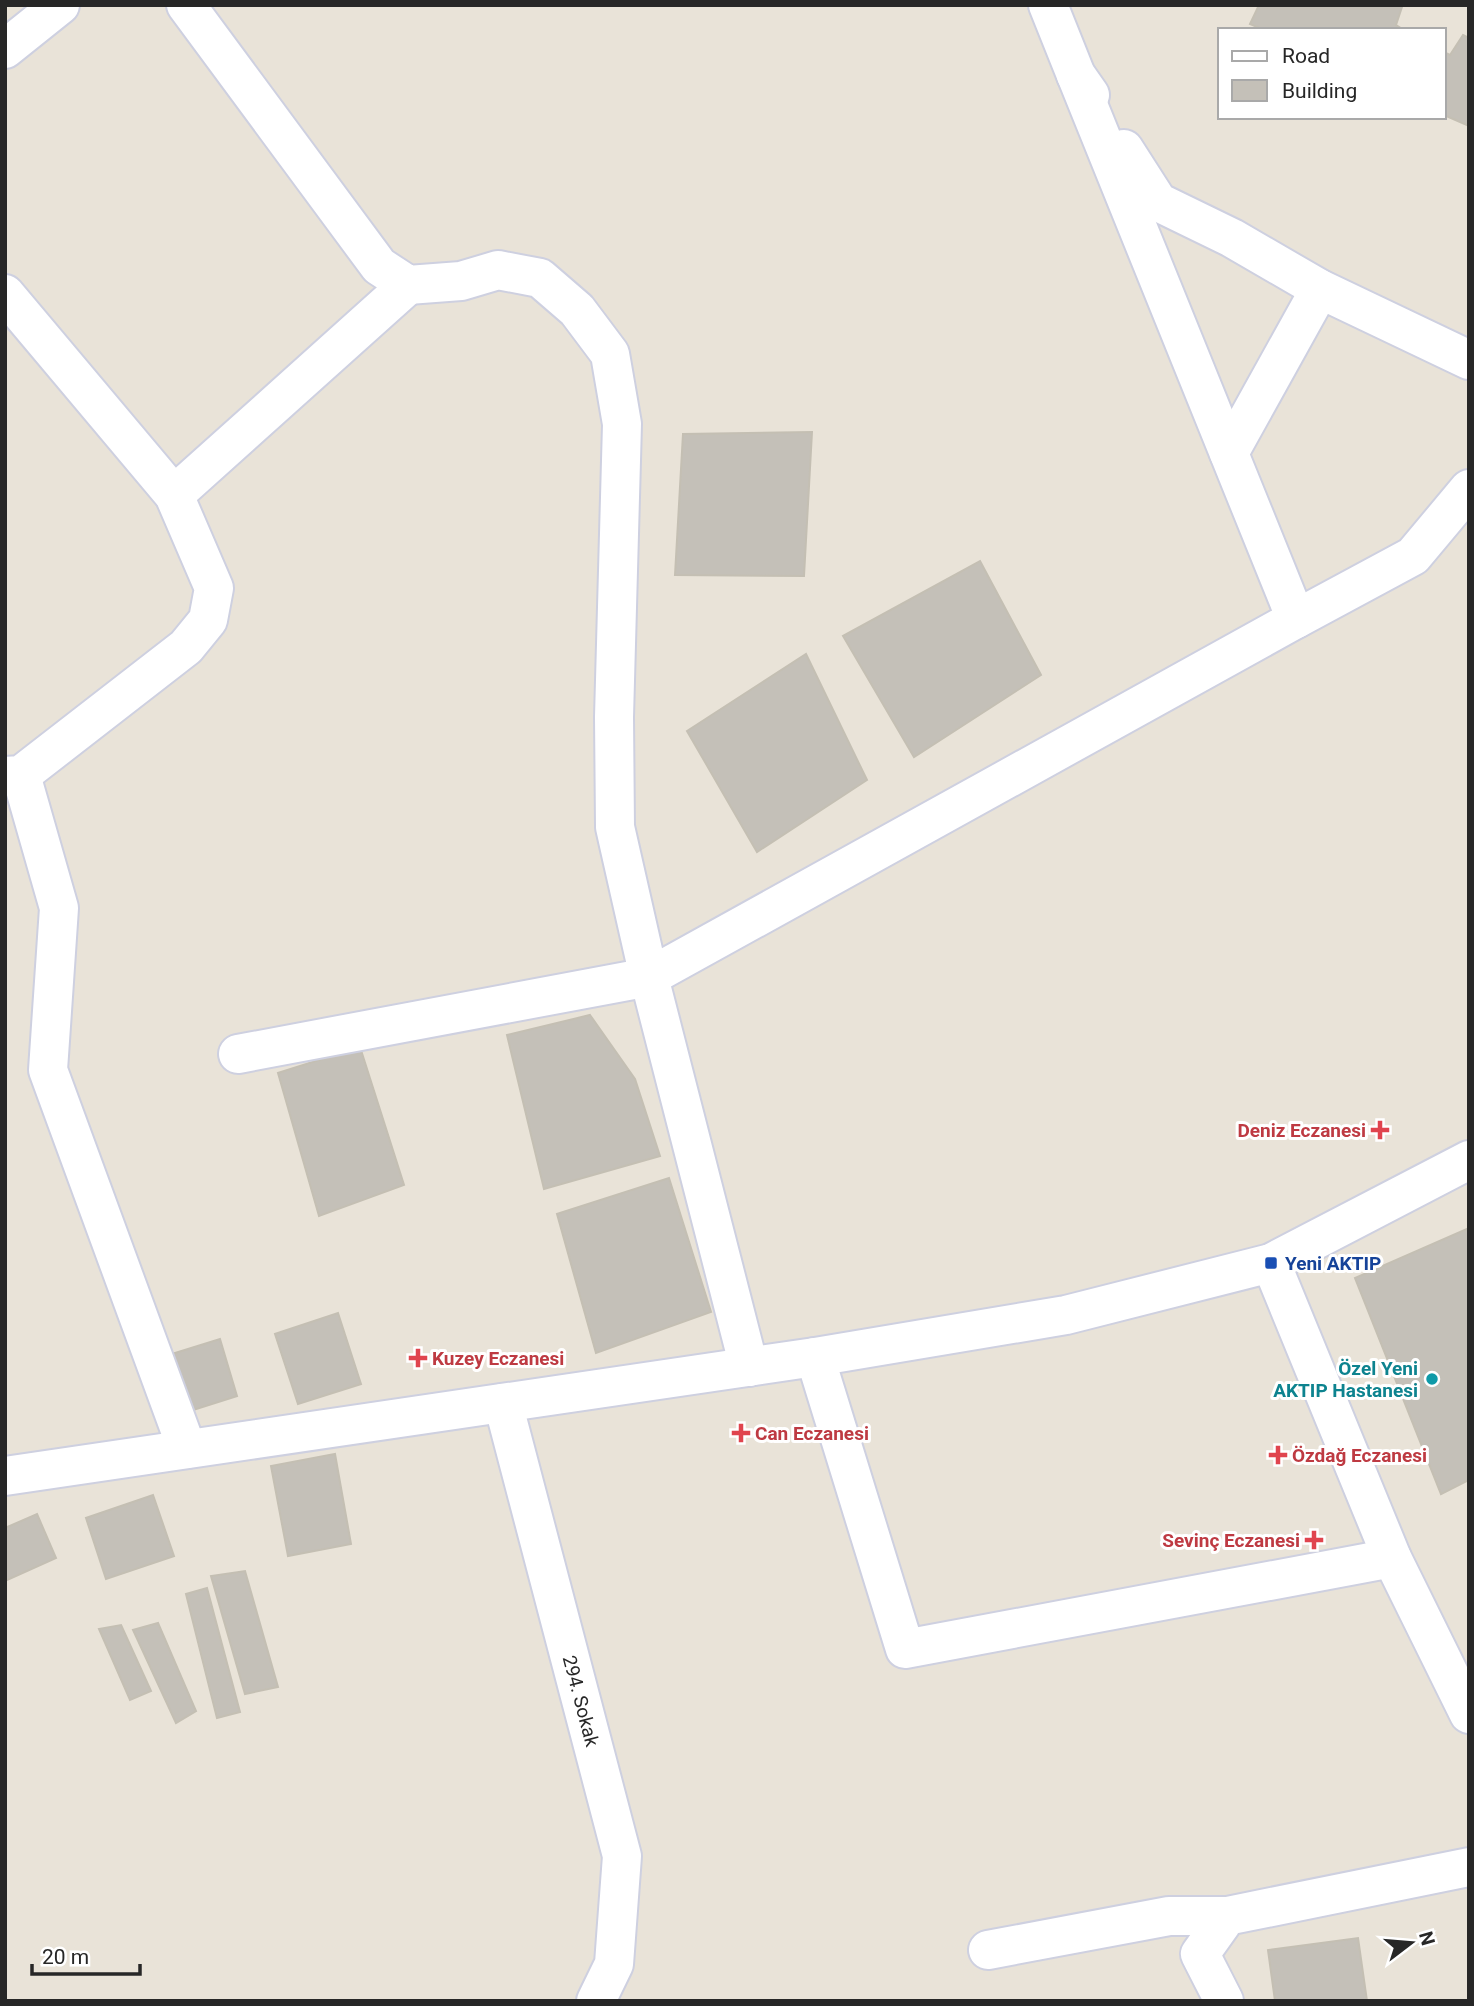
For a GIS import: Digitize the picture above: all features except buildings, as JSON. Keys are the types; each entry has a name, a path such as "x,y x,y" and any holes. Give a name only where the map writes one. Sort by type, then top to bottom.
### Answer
{"street":[{"path":"5,49 60,5"},
{"path":"186,5 379,266 408,285 461,281 498,270 540,278 577,310 610,354 622,424 614,717 615,827 649,977 749,1367"},
{"path":"1048,5 1296,619"},
{"path":"1076,75 1158,202 1231,238 1320,289 1469,360"},
{"path":"174,495 408,285"},
{"path":"1228,453 1320,289"},
{"path":"5,294 174,495 214,588 208,620 186,647 13,775 59,908 48,1070 187,1449"},
{"path":"238,1054 649,977 1413,556 1469,489"},
{"path":"5,1476 816,1357 1066,1315 1271,1263 1469,1160"},
{"path":"1271,1263 1392,1558 1469,1714"},
{"path":"816,1357 905,1648 1392,1558"},
{"name":"294. Sokak","path":"503,1403 622,1856 614,1964 596,2001"},
{"path":"988,1950 1169,1916 1227,1916 1469,1867"},
{"path":"1224,2001 1200,1954 1227,1916"}],"place":[{"name":"Deniz Eczanesi","path":"1380,1130"},
{"name":"Yeni AKTIP","path":"1271,1263"},
{"name":"Kuzey Eczanesi","path":"418,1358"},
{"name":"Özel Yeni AKTIP Hastanesi","path":"1432,1379"},
{"name":"Can Eczanesi","path":"741,1433"},
{"name":"Özdağ Eczanesi","path":"1278,1455"},
{"name":"Sevinç Eczanesi","path":"1314,1540"}]}
